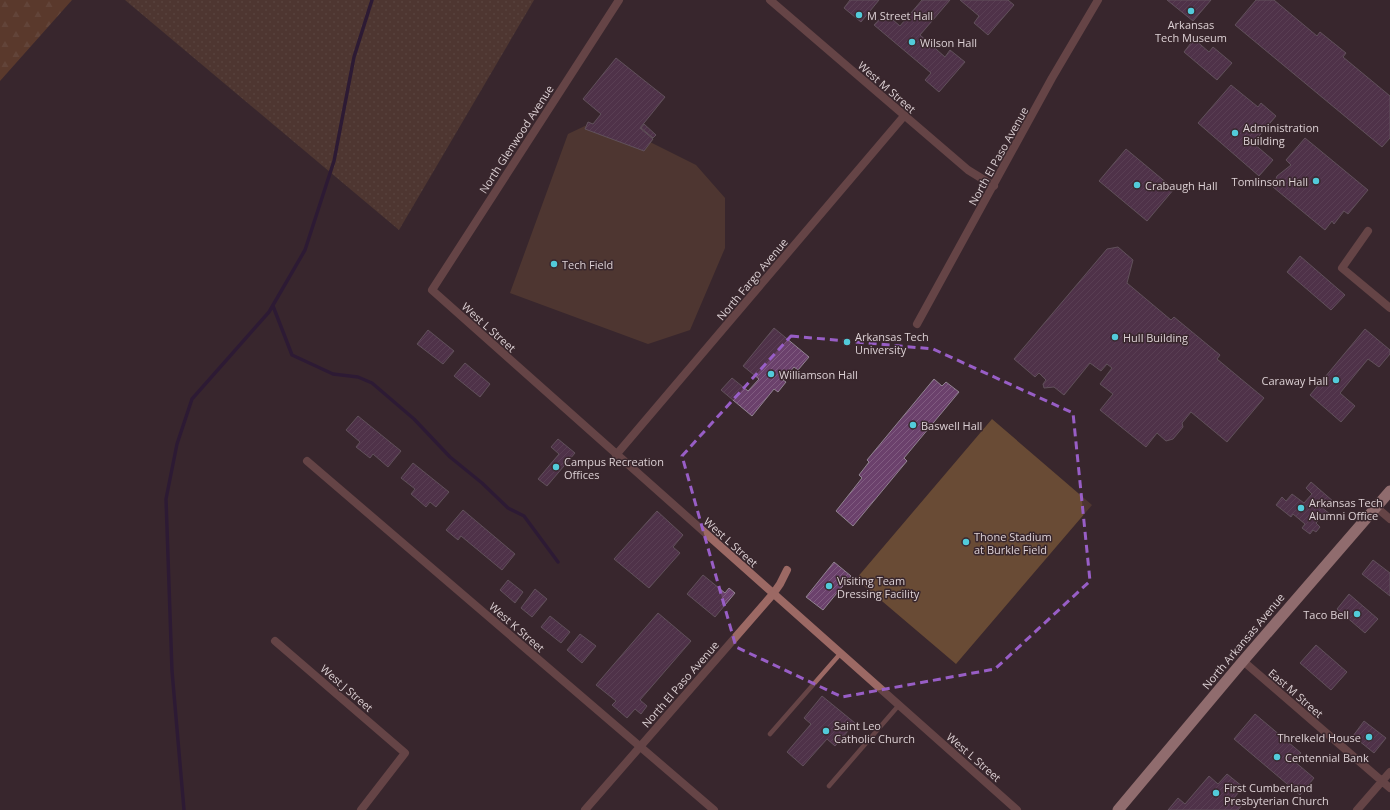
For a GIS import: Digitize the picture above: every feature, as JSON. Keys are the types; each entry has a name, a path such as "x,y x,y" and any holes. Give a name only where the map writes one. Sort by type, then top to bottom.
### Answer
{"highway":[{"name":"North Arkansas Avenue","path":"1118,810 1243,661 1390,490"}],"street":[{"name":"North Glenwood Avenue","path":"432,290 619,0"},
{"name":"West M Street","path":"770,0 968,170 994,186"},
{"name":"North El Paso Avenue","path":"917,324 1052,78 1098,0"},
{"name":"North Fargo Avenue","path":"616,455 904,116"},
{"path":"1368,232 1342,268 1390,308"},
{"name":"West L Street","path":"432,290 1017,810"},
{"name":"West K Street","path":"307,461 714,810"},
{"path":"1376,507 1390,519"},
{"name":"North El Paso Avenue","path":"585,810 773,594 787,570"},
{"name":"West J Street","path":"275,641 405,753 361,810"},
{"name":"East M Street","path":"1243,661 1390,788"},
{"path":"1357,810 1390,772"}],"lane":[{"path":"770,734 840,654"},
{"path":"829,786 899,705"}],"highlighted area":[{"path":"791,336 933,349 1073,413 1090,581 995,669 842,697 736,647 682,456"}],"shaded area":[{"path":"125,0 534,0 399,230"},
{"path":"587,125 640,137 696,165 725,198 725,248 690,330 648,344 510,293 568,134"},
{"path":"992,419 1092,505 956,664 856,579"}],"green space":[{"path":"0,0 72,0 0,81"}],"building":[{"name":"M Street Hall","path":"850,0 879,0 861,22 844,8"},
{"name":"Wilson Hall","path":"922,0 950,0 920,35 945,57 950,50 965,62 939,92 925,80 931,73 874,25 885,13 900,26"},
{"name":"Wilson Hall","path":"960,0 1008,0 1014,5 988,35 974,23 979,16"},
{"name":"Arkansas Tech Museum","path":"1167,0 1211,0 1193,21"},
{"path":"1256,0 1274,0 1317,36 1320,32 1346,53 1343,57 1390,96 1390,138 1382,147 1235,25"},
{"path":"1194,39 1209,52 1213,47 1232,63 1217,80 1184,52"},
{"path":"616,58 665,97 640,128 653,139 644,151 585,129 588,122 593,124 601,114 583,99"},
{"name":"Administration Building","path":"1231,85 1258,107 1261,103 1276,116 1253,143 1273,160 1259,176 1198,123"},
{"path":"644,124 656,135 653,138 641,128"},
{"name":"Tomlinson Hall","path":"1305,138 1368,190 1348,214 1344,211 1334,224 1332,221 1325,230 1273,187 1277,176 1291,165 1286,160"},
{"name":"Crabaugh Hall","path":"1126,149 1174,189 1147,221 1099,181"},
{"name":"Hull Building","path":"1118,247 1133,260 1127,283 1171,320 1174,317 1220,355 1217,359 1264,398 1227,442 1191,412 1182,423 1183,427 1173,439 1166,441 1157,433 1146,447 1100,410 1113,394 1100,384 1112,368 1107,364 1101,371 1090,363 1064,395 1054,387 1044,388 1043,384 1046,380 1039,373 1035,377 1014,359 1107,249"},
{"path":"1300,256 1345,295 1331,310 1287,272"},
{"name":"Williamson Hall","path":"774,328 809,357 798,370 794,367 783,380 786,382 778,392 774,389 752,416 721,390 732,378 748,391 759,379 743,366"},
{"name":"Caraway Hall","path":"1365,329 1390,350 1390,354 1379,367 1368,359 1340,393 1355,406 1341,422 1310,395"},
{"path":"428,330 454,351 443,364 417,344"},
{"path":"465,363 490,384 480,397 454,376"},
{"name":"Baswell Hall","path":"934,379 942,386 946,382 959,392 904,458 907,461 853,526 836,511 862,478 859,475 869,462 867,460"},
{"path":"358,416 401,451 388,467 373,454 370,458 356,447 360,442 346,430"},
{"name":"Campus Recreation Offices","path":"558,439 575,453 547,486 538,479 559,454 551,447"},
{"path":"413,463 449,492 436,507 430,502 426,507 411,494 415,489 401,478"},
{"name":"Arkansas Tech Alumni Office","path":"1311,482 1334,502 1329,508 1324,504 1321,507 1330,514 1324,521 1321,518 1316,523 1320,527 1316,532 1313,530 1310,534 1302,528 1305,524 1293,514 1291,517 1276,505 1282,497 1286,501 1292,494 1304,503 1312,494 1306,488"},
{"path":"463,510 515,554 502,570 461,536 458,540 446,530"},
{"path":"657,511 683,535 673,547 680,553 649,588 614,559"},
{"path":"1373,560 1390,573 1390,596 1362,574"},
{"name":"Visiting Team Dressing Facility","path":"834,562 851,576 823,610 806,597"},
{"path":"703,575 725,593 729,588 735,593 715,617 687,594"},
{"path":"508,580 523,592 515,603 500,590"},
{"path":"535,589 547,599 532,617 521,608"},
{"name":"Taco Bell","path":"1349,594 1378,619 1365,633 1337,609"},
{"path":"658,613 691,641 640,700 647,706 641,714 635,709 627,718 612,705 616,701 596,685"},
{"path":"550,616 570,632 561,643 541,627"},
{"path":"580,634 596,646 582,663 567,650"},
{"path":"1316,645 1347,672 1331,690 1300,663"},
{"name":"Saint Leo Catholic Church","path":"822,696 855,723 835,746 827,739 803,766 787,752 811,724 804,718"},
{"name":"Centennial Bank","path":"1255,714 1301,753 1294,761 1314,778 1300,795 1234,739"},
{"name":"Threlkeld House","path":"1364,721 1386,738 1374,753 1353,736"},
{"name":"First Cumberland Presbyterian Church","path":"1227,774 1243,787 1234,798 1242,805 1238,810 1168,810 1178,798 1185,804 1209,776 1218,784"}],"waterway":[{"path":"184,810 172,671 166,499 177,444 192,399 269,312 305,250 334,161 354,57 372,0"},
{"path":"273,306 292,355 333,374 358,377 372,383 414,419 450,457 482,483 508,508 524,516 558,562"}],"place":[{"name":"Arkansas Tech Museum","path":"1191,11"},
{"name":"M Street Hall","path":"859,15"},
{"name":"Wilson Hall","path":"912,42"},
{"name":"Administration Building","path":"1235,133"},
{"name":"Tomlinson Hall","path":"1316,181"},
{"name":"Crabaugh Hall","path":"1137,185"},
{"name":"Tech Field","path":"554,264"},
{"name":"Hull Building","path":"1115,337"},
{"name":"Arkansas Tech University","path":"847,342"},
{"name":"Williamson Hall","path":"771,374"},
{"name":"Caraway Hall","path":"1336,380"},
{"name":"Baswell Hall","path":"913,425"},
{"name":"Campus Recreation Offices","path":"556,467"},
{"name":"Arkansas Tech Alumni Office","path":"1301,508"},
{"name":"Thone Stadium at Burkle Field","path":"966,542"},
{"name":"Visiting Team Dressing Facility","path":"829,586"},
{"name":"Taco Bell","path":"1357,614"},
{"name":"Saint Leo Catholic Church","path":"826,731"},
{"name":"Threlkeld House","path":"1369,737"},
{"name":"Centennial Bank","path":"1277,757"},
{"name":"First Cumberland Presbyterian Church","path":"1216,793"}]}
